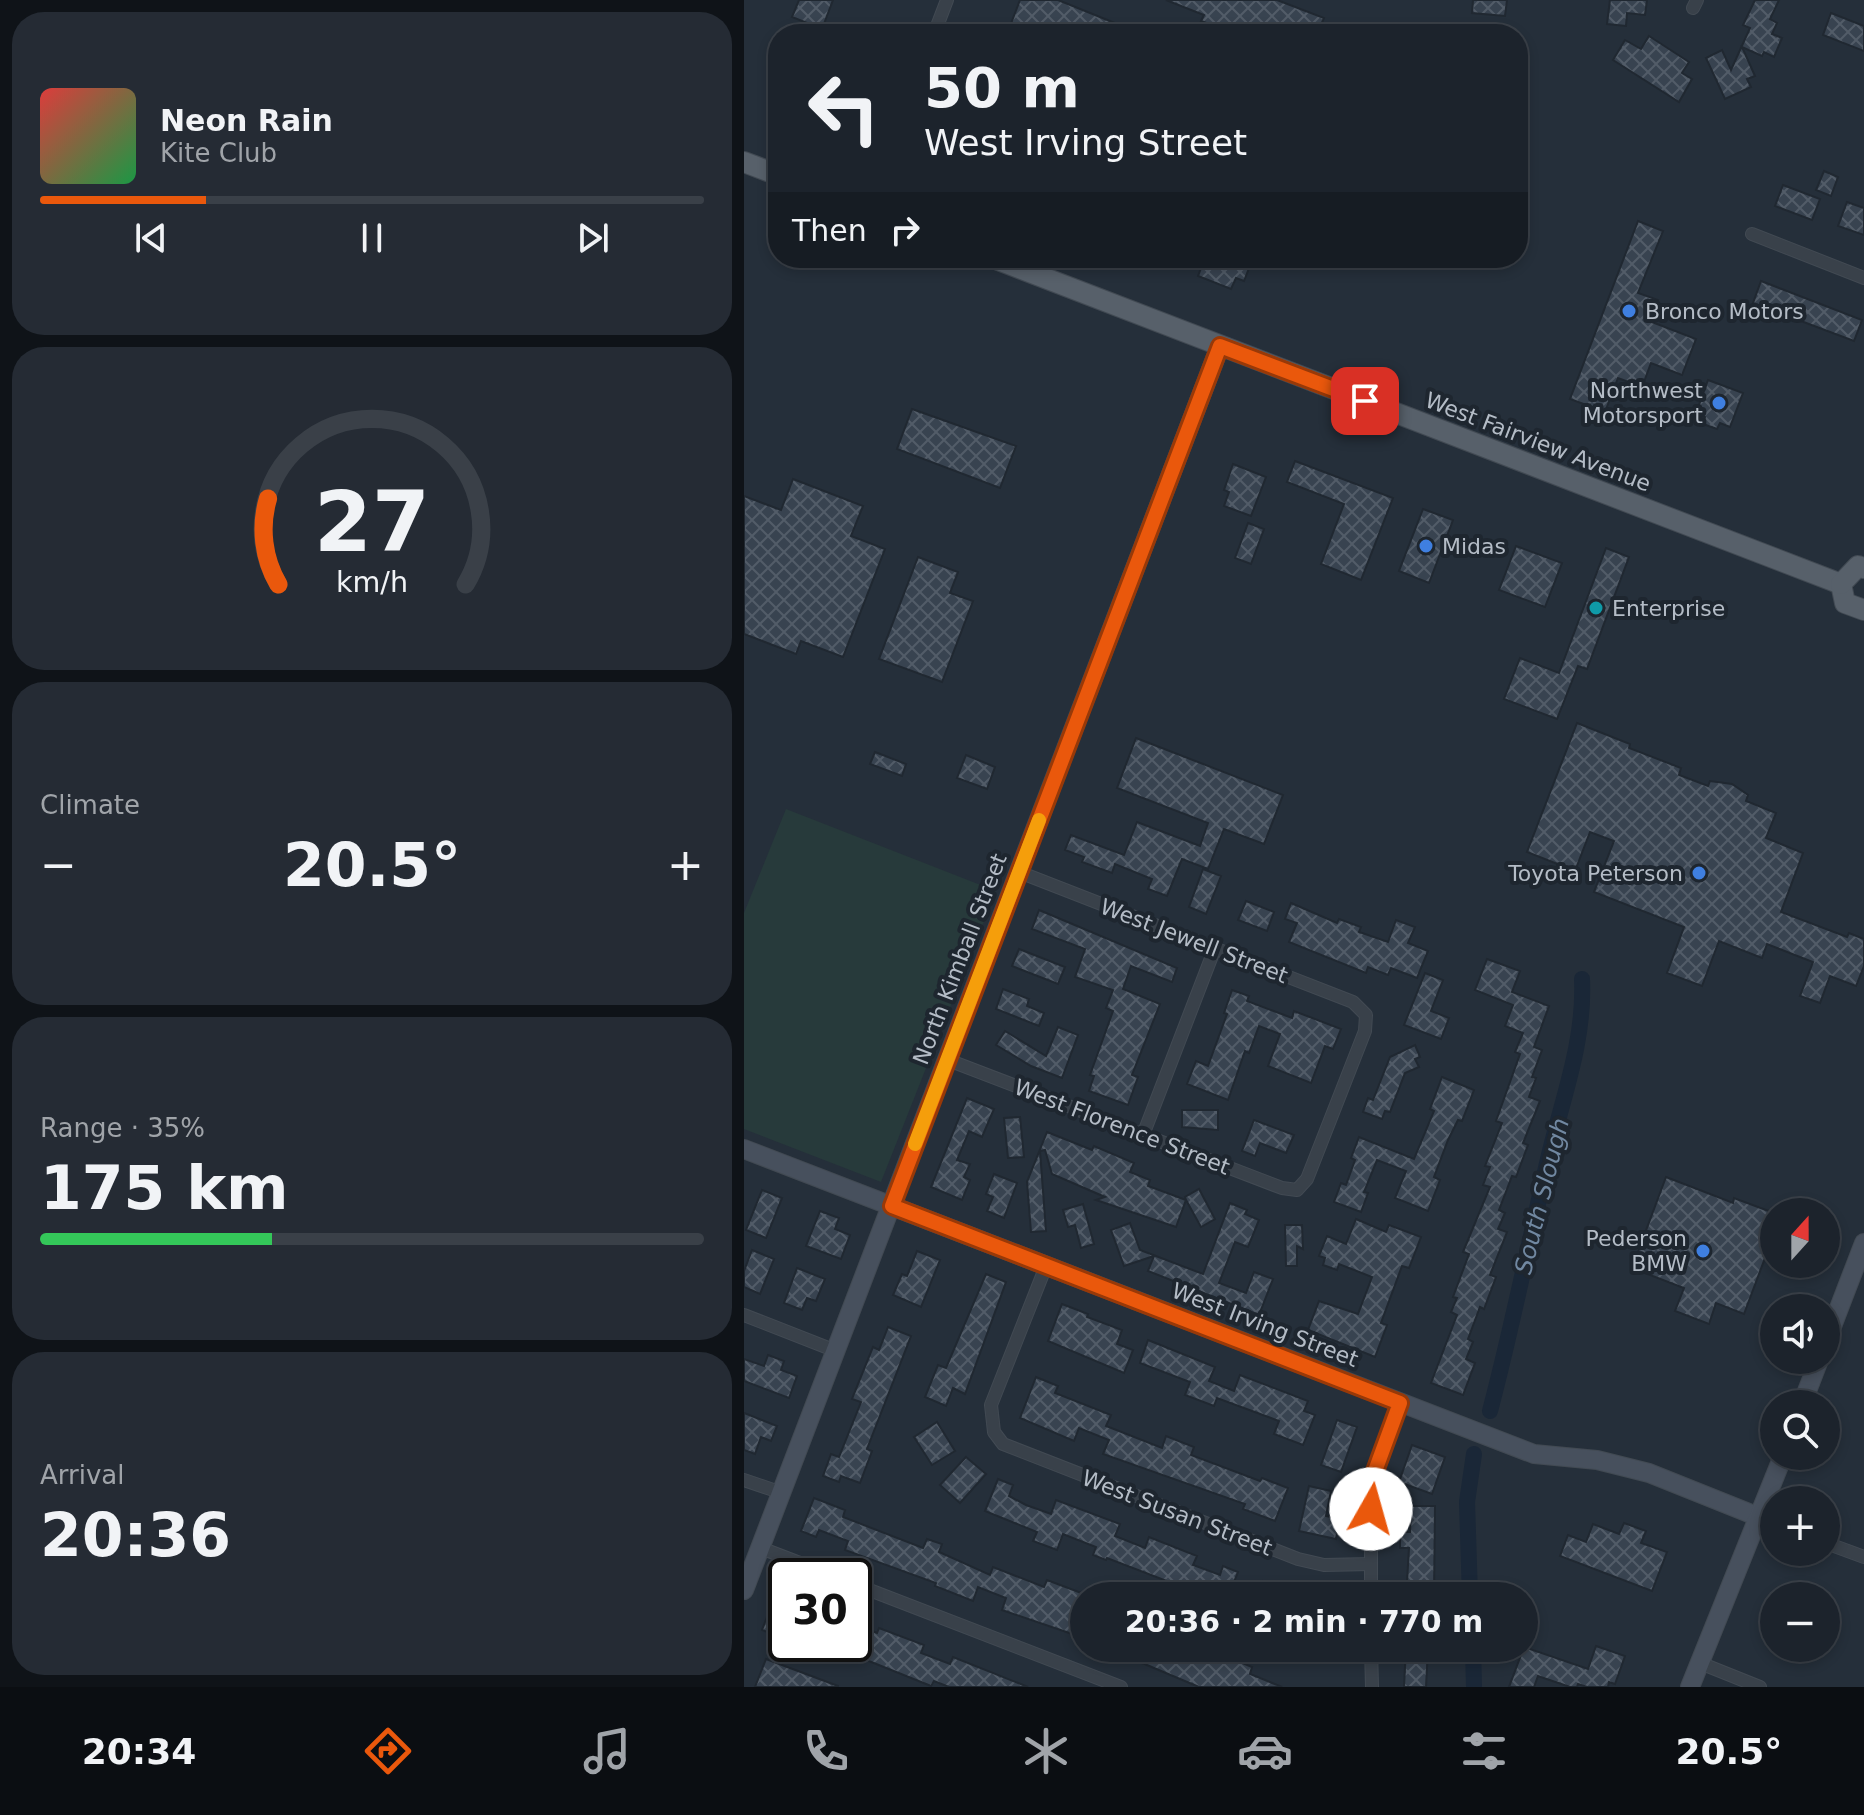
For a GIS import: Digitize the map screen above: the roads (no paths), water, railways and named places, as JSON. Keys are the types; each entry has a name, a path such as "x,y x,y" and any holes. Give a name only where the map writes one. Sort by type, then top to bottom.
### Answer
{"main road":[{"path":"744,162 768,171"},
{"name":"West Fairview Avenue","path":"1019,268 1841,584 1845,603 1864,610"},
{"path":"1841,584 1858,566 1864,568"}],"street":[{"path":"938,24 947,0"},
{"path":"1752,234 1864,278"},
{"name":"North Kimball Street","path":"744,1590 1220,346"},
{"name":"West Jewell Street","path":"1019,872 1353,1002 1366,1015 1365,1031 1307,1179 1297,1190"},
{"path":"1143,1135 1215,948"},
{"name":"West Florence Street","path":"948,1060 1282,1188 1297,1190"},
{"name":"West Irving Street","path":"745,1152 1534,1454 1597,1460 1649,1473 1760,1517"},
{"path":"1840,1306 1864,1243"},
{"name":"West Susan Street","path":"1046,1266 991,1405 994,1432 1003,1444 1298,1559 1324,1565 1371,1564"},
{"path":"744,1315 836,1351"},
{"path":"1371,1582 1371,1482 1400,1403"},
{"path":"744,1480 782,1493"},
{"path":"1690,1687 1760,1535"},
{"path":"761,1548 787,1558"},
{"path":"1840,1548 1864,1557"},
{"path":"872,1591 1121,1687"},
{"path":"1371,1662 1372,1687"},
{"path":"1700,1663 1760,1687"}],"waterway":[{"name":"South Slough","path":"1490,1411 1576,1048 1582,979"},
{"name":"South Slough","path":"1470,1582 1467,1502 1474,1454"},
{"name":"South Slough","path":"1473,1662 1474,1687"}],"place":[{"name":"Bronco Motors","path":"1629,311"},
{"name":"Northwest Motorsport","path":"1719,403"},
{"name":"Midas","path":"1426,546"},
{"name":"Enterprise","path":"1596,608"},
{"name":"Toyota Peterson","path":"1699,873"},
{"name":"Pederson BMW","path":"1703,1251"}]}
